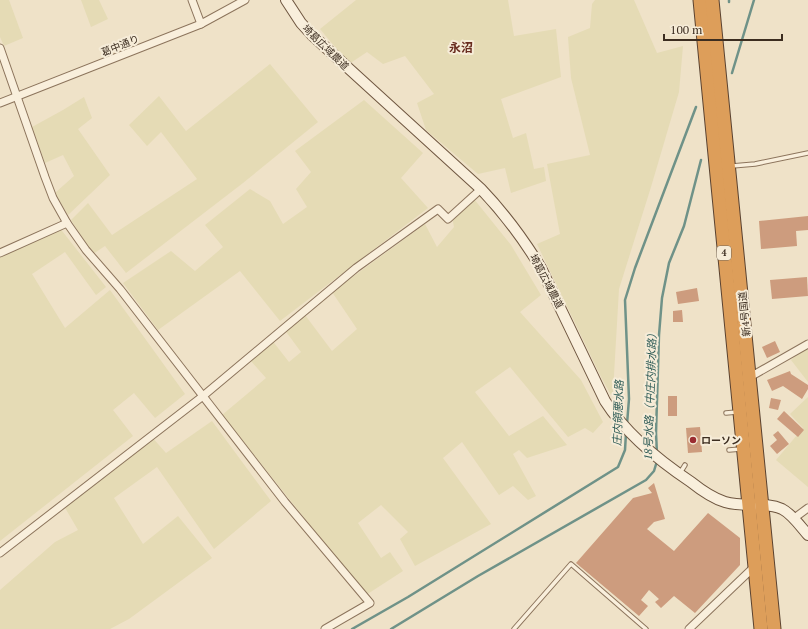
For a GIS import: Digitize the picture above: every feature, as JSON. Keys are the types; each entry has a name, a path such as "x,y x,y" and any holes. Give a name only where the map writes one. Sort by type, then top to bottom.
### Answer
{"highway":[{"name":"新4号国道","path":"700,0 761,629"},
{"name":"新4号国道","path":"712,0 774,629"}],"street":[{"path":"192,0 201,24"},
{"name":"葛中通り","path":"0,103 201,24 244,0"},
{"name":"埼葛広域農道","path":"286,0 301,23 312,35 482,189 500,209 531,251 541,268 605,401 620,422 663,462 712,496 723,501 776,507 783,510 808,535"},
{"path":"0,48 53,198 67,223 86,250 120,289 285,502 370,603 326,629"},
{"path":"0,552 204,396 356,268 438,209 448,219 482,189"},
{"path":"0,254 67,223"},
{"path":"750,377 808,344"},
{"path":"793,519 808,508"},
{"path":"689,629 755,566"}],"lane":[{"path":"729,166 755,164 808,153"},
{"path":"726,413 740,412"},
{"path":"729,450 744,449"},
{"path":"679,474 685,465"},
{"path":"514,629 571,564 646,629"}],"shaded area":[{"path":"0,0 9,0 23,38 4,46 0,37"},
{"path":"81,0 99,0 108,19 91,27"},
{"path":"356,0 508,0 514,36 556,29 561,77 501,99 513,138 526,133 534,169 544,167 546,181 511,193 505,168 478,174 426,130 417,103 434,94 405,56 383,64 367,52 349,64 320,29"},
{"path":"595,0 634,0 657,53 683,46 679,92 619,289 613,392 611,395 537,244 560,234 547,164 590,155 571,78 568,37 590,28 592,4"},
{"path":"270,64 318,122 243,183 126,273 105,246 93,254 71,220 88,203 112,235 197,179 161,132 147,146 129,125 159,96 186,131"},
{"path":"84,97 92,118 78,129 110,175 68,215 55,193 74,176 63,155 45,163 32,127"},
{"path":"364,100 423,153 401,178 428,208 280,321 240,271 158,330 123,283 171,251 195,271 223,247 205,225 250,189 270,201 283,224 307,207 296,189 311,172 295,151"},
{"path":"474,199 511,245 541,295 520,312 581,380 603,422 593,433 585,428 568,437 510,367 475,392 509,436 543,416 567,445 527,458 519,450 513,454 536,496 528,500 513,486 499,495 462,442 443,458 491,524 415,566 400,539 408,532 381,505 358,523 381,558 390,552 403,571 366,595 222,415 266,378 249,359 271,339 289,362 301,352 284,329 305,315 332,351 357,329 332,292 425,224 437,247 454,227 452,217"},
{"path":"59,227 106,287 96,295 65,252 32,274 65,328 110,290 185,394 155,418 134,393 113,410 133,436 0,541 0,254"},
{"path":"807,344 808,345 808,382 791,360"},
{"path":"808,397 808,487 776,460 803,428 790,414"},
{"path":"212,421 271,501 214,549 157,467 114,498 143,544 178,516 212,558 129,619 110,629 0,629 0,590 55,542 78,530 64,506 151,436 166,453"}],"building":[{"path":"808,216 808,230 796,231 797,246 761,249 759,221"},
{"path":"807,277 808,296 772,299 770,280"},
{"path":"697,288 699,301 678,304 676,292"},
{"path":"682,310 683,322 673,322 673,311"},
{"path":"775,341 780,352 767,358 762,347"},
{"path":"790,371 791,374 808,385 808,389 802,399 783,386 772,391 767,380"},
{"path":"668,396 677,396 677,416 668,416"},
{"path":"771,398 781,400 778,410 769,408"},
{"path":"784,411 804,430 798,437 777,419"},
{"path":"700,427 702,452 688,453 686,428"},
{"path":"778,431 789,444 777,454 770,446 777,440 773,435"},
{"path":"654,483 665,519 654,522 647,529 674,551 708,513 740,538 740,565 695,613 674,596 661,608 655,602 659,599 649,590 641,600 648,606 639,616 576,563 633,498 652,493 648,488"}],"waterway":[{"name":"18号水路（中庄内排水路）","path":"732,73 754,0"},
{"name":"庄内領悪水路","path":"627,424 629,399 625,300 635,268 696,107"},
{"name":"18号水路（中庄内排水路）","path":"657,454 656,433 659,335 662,298 669,263 684,226 701,160"},
{"name":"庄内領悪水路","path":"352,629 408,597 618,467 625,450 626,433"},
{"name":"18号水路（中庄内排水路）","path":"391,629 478,576 646,480 654,471 657,461"}],"place":[{"name":"ローソン","path":"693,440"}],"district":[{"name":"永沼","path":"461,48"}]}
